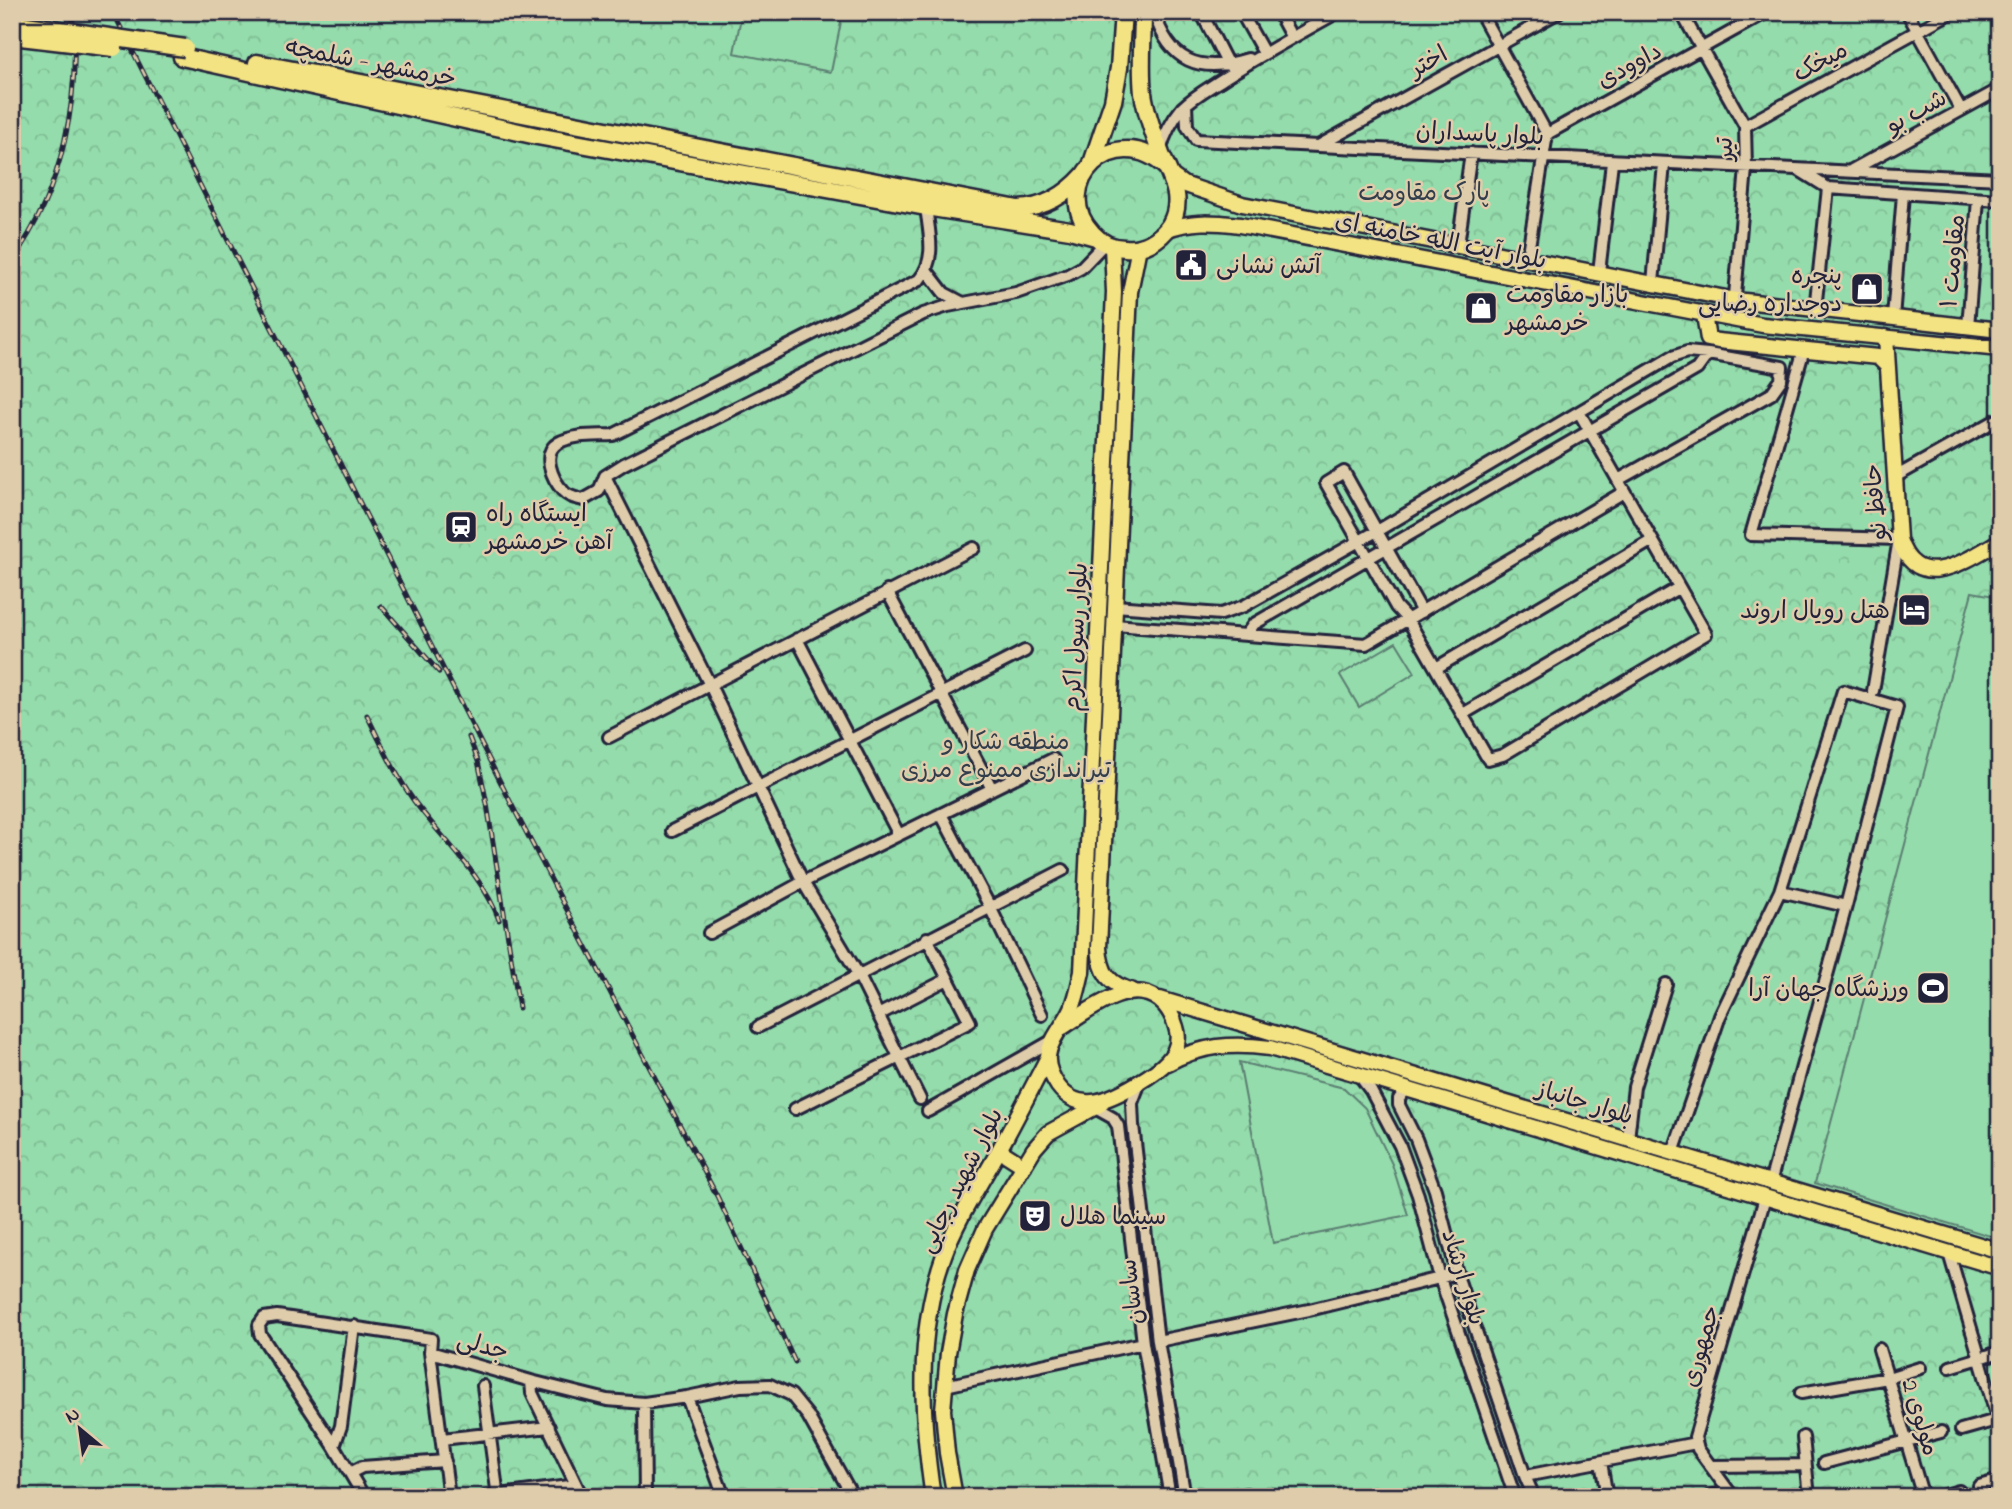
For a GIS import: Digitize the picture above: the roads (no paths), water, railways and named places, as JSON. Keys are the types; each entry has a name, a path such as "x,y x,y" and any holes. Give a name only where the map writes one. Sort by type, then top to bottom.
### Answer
{"highway":[{"path":"1123,12 1119,68 1113,101 1079,188 1078,202 1086,227 1104,242 1121,248 1149,244 1166,230 1176,209 1177,198 1143,92 1143,12"},
{"path":"12,23 184,52"},
{"path":"12,36 184,52"},
{"name":"خرمشهر - شلمچه","path":"184,52 1018,209 1031,208 1059,197 1073,188 1088,169"},
{"name":"خرمشهر - شلمچه","path":"184,52 537,136 926,207 1070,230 1104,242"},
{"path":"1088,169 1103,156 1116,150 1130,149 1157,159 1169,172"}],"main road":[{"name":"بلوار آیت الله خامنه ای","path":"1169,172 1192,187 1242,204 1736,300 2000,330"},
{"name":"بلوار آیت الله خامنه ای","path":"1166,230 1181,224 1206,221 1240,225 1704,315 2000,349"},
{"name":"بلوار رسول اکرم","path":"1059,1033 1072,1008 1082,972 1114,292 1104,242"},
{"name":"بلوار رسول اکرم","path":"1138,992 1120,987 1108,978 1101,966 1099,948 1130,292 1139,247"},
{"path":"1704,315 1708,338 1718,341 1878,357 1887,366"},
{"name":"حافظ نو","path":"1886,337 1899,539 1909,559 1920,567 1933,570 1956,567 2000,541"},
{"path":"1097,646 1113,647"},
{"path":"1138,992 1157,998 1167,1007 1178,1031 1174,1054 1166,1064 1113,1098 1087,1103 1074,1099 1063,1091 1049,1068 1048,1056 1059,1033 1123,993 1138,992"},
{"name":"بلوار جانباز","path":"1157,998 2000,1251"},
{"name":"بلوار جانباز","path":"1166,1064 1199,1049 1234,1044 1270,1048 2000,1268"},
{"name":"بلوار شهید رجایی","path":"933,1497 922,1409 925,1349 931,1306 944,1256 1048,1056"},
{"name":"بلوار شهید رجایی","path":"955,1497 944,1421 945,1386 955,1314 967,1270 985,1229 1034,1149 1048,1133 1113,1098"},
{"path":"999,1150 1024,1166"},
{"path":"1765,1198 1770,1183"}],"street":[{"path":"1154,12 1161,31 1177,54 1188,61 1203,65 1227,65 1264,53"},
{"path":"1201,12 1227,65"},
{"path":"1241,12 1264,53"},
{"path":"1278,12 1292,38"},
{"path":"1160,151 1167,132 1186,105 1264,53 1338,12"},
{"path":"1480,12 1547,134 1527,259"},
{"name":"اختر","path":"1318,146 1559,12"},
{"name":"تیر","path":"1681,12 1745,126 1746,168 1733,319"},
{"name":"داوودی","path":"1547,134 1767,12"},
{"path":"1907,12 1961,110"},
{"name":"میخک","path":"1745,126 1952,12"},
{"name":"شب بو","path":"1852,170 2000,89"},
{"name":"بلوار پاسداران","path":"1186,105 1187,126 1196,140 1542,159 1852,170 2000,179"},
{"path":"1458,245 1471,153"},
{"path":"1599,272 1612,162"},
{"path":"1653,283 1664,164"},
{"name":"بلوار پاسداران","path":"1799,170 1828,188 2000,200"},
{"path":"1815,310 1828,188"},
{"path":"1893,318 1903,194"},
{"name":"مقاومت ۱","path":"1968,327 1978,199"},
{"path":"926,207 932,251 927,271 919,280 612,435 572,436 555,444 550,454 549,466 562,491 570,497 583,500 599,491 605,476 624,464 923,314 1016,293 1068,275 1082,268 1104,242"},
{"path":"927,271 944,293 964,303"},
{"path":"1804,349 1751,535 1899,539 1873,691"},
{"path":"1115,606 1221,614 1244,606 1672,357 1687,352 1782,367 1781,380 1771,394 1618,481"},
{"path":"1246,635 1254,624 1697,369 1708,354"},
{"path":"1422,611 1344,472 1326,483 1396,607 1408,620 1488,759 1503,755 1706,634 1579,412"},
{"path":"1895,477 2000,418"},
{"path":"1483,468 1492,485"},
{"path":"605,476 710,685 803,881 858,974 920,1099"},
{"path":"1114,625 1366,644 1624,492"},
{"path":"1436,668 1651,541"},
{"path":"609,737 974,548"},
{"path":"1463,714 1678,588"},
{"path":"887,592 992,789"},
{"path":"1244,606 1254,624"},
{"path":"1150,628 1151,609"},
{"path":"797,639 899,835"},
{"path":"672,831 1025,651"},
{"path":"1673,1153 1720,1016 1780,891 1843,691 1897,707 1770,1183"},
{"path":"709,933 803,881 1053,759"},
{"path":"941,814 1042,1015"},
{"path":"758,1027 1063,870"},
{"path":"1780,891 1846,906"},
{"path":"795,1109 970,1022 928,938"},
{"path":"878,1015 948,979"},
{"path":"1628,1139 1634,1087 1666,984"},
{"path":"928,1111 1059,1033"},
{"name":"بلوار ارشاد","path":"1359,1075 1371,1091 1400,1146 1418,1195 1440,1278 1515,1497"},
{"name":"ساسان","path":"1139,1082 1132,1103 1133,1125 1158,1341 1185,1497"},
{"name":"بلوار ارشاد","path":"1406,1089 1399,1099 1399,1105 1416,1139 1435,1190 1457,1272 1534,1497"},
{"name":"ساسان","path":"1095,1108 1113,1118 1118,1126 1143,1343 1170,1497"},
{"name":"جمهوری","path":"1696,1443 1695,1437 1765,1198"},
{"path":"1949,1253 1999,1422 1961,1430"},
{"path":"1158,1341 1309,1310 1457,1272"},
{"name":"جدلی","path":"364,1497 334,1446 260,1334 259,1325 264,1318 277,1316 431,1339 430,1352 607,1400 644,1403 740,1386 770,1385 792,1395 808,1416 853,1497"},
{"path":"334,1446 341,1426 354,1326"},
{"path":"945,1386 1143,1343"},
{"name":"مولوی 2","path":"1879,1349 1923,1497"},
{"path":"430,1352 449,1497"},
{"path":"1950,1367 2000,1352"},
{"path":"1801,1393 1888,1378 1920,1368"},
{"path":"531,1381 532,1393 582,1497"},
{"path":"483,1386 498,1496"},
{"path":"687,1397 724,1497"},
{"path":"644,1403 645,1497"},
{"path":"442,1439 549,1427"},
{"path":"1824,1463 1941,1432"},
{"path":"1803,1437 1809,1497"},
{"path":"1525,1476 1696,1443 1731,1494 1708,1497"},
{"path":"350,1474 362,1467 445,1461"},
{"path":"1601,1462 1607,1497"},
{"path":"1710,1466 1804,1465"},
{"path":"1979,1486 2000,1480"},
{"path":"485,1497 576,1485"},
{"path":"1938,1497 1959,1491"},
{"path":"1231,1497 1246,1493 1249,1497"}],"railway":[{"path":"12,260 30,233 44,204 64,141 74,76 72,12"},
{"path":"113,12 515,811 717,1196 795,1362"},
{"path":"381,606 439,672"},
{"path":"367,715 407,791 483,888 499,920"},
{"path":"469,737 478,761 487,804 519,1008"}],"place":[{"name":"آتش نشانی","path":"1191,265"},
{"name":"پنجره دوجداره رضایی","path":"1867,289"},
{"name":"بازار مقاومت خرمشهر","path":"1481,308"},
{"name":"ایستگاه راه آهن خرمشهر","path":"461,527"},
{"name":"هتل رویال اروند","path":"1914,610"},
{"name":"ورزشگاه جهان آرا","path":"1933,988"},
{"name":"سینما هلال","path":"1035,1216"}],"park label":[{"name":"پارک مقاومت","path":"1424,192"},
{"name":"منطقه شکار و تیراندازی ممنوع مرزی","path":"1006,755"}]}
